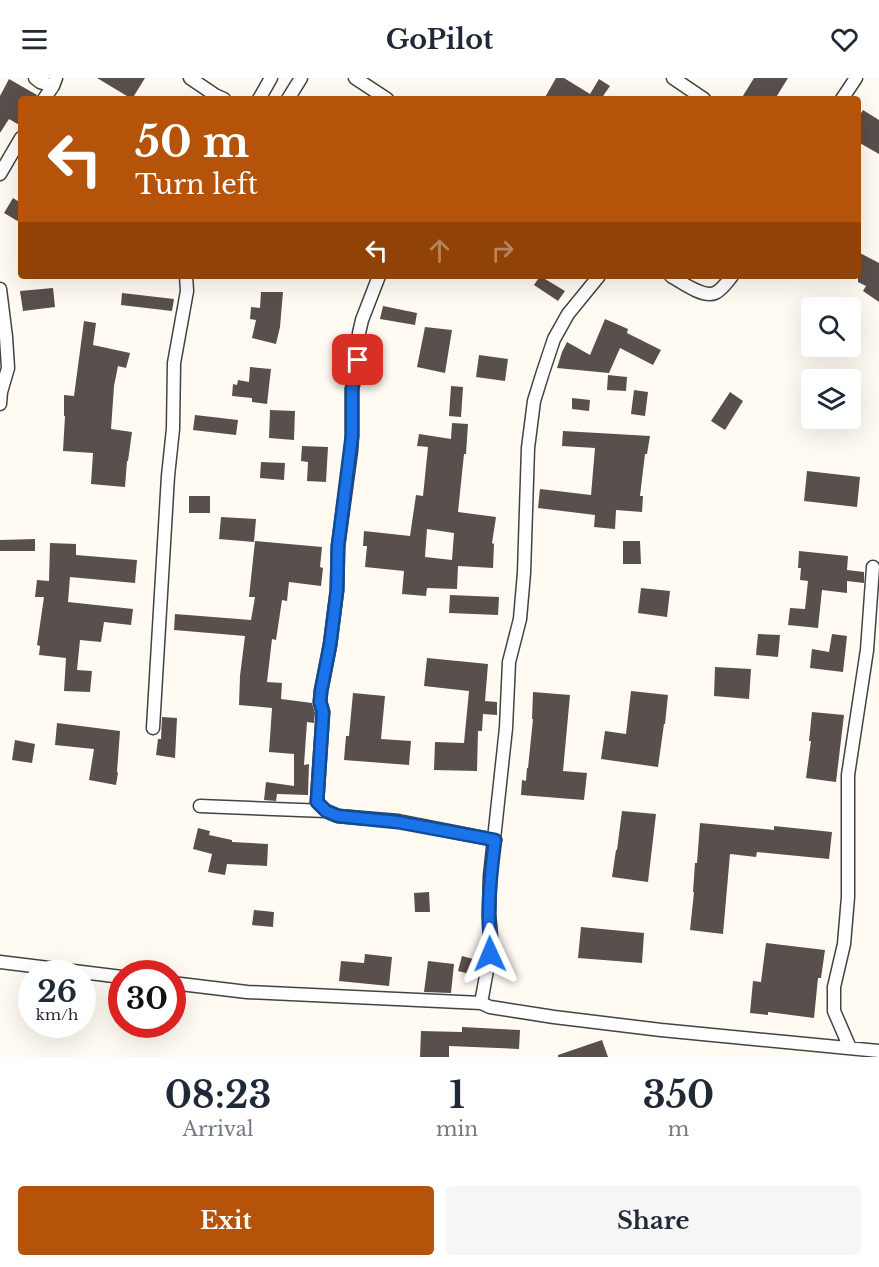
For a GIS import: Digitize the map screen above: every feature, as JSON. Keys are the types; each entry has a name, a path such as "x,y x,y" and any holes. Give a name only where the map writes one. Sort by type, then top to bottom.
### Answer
{"street":[{"path":"35,78 54,82 47,96"},
{"path":"190,78 219,96"},
{"path":"261,96 272,78"},
{"path":"290,96 301,78"},
{"path":"355,78 382,96"},
{"path":"673,78 700,96"},
{"path":"844,96 856,78"},
{"path":"0,174 18,143"},
{"path":"153,728 168,476 173,429 174,363 187,291 186,279"},
{"path":"326,811 317,802 323,712 320,702 321,691 337,590 338,546 352,436 352,389 358,360 359,333 379,279"},
{"path":"481,1003 490,954 490,876 506,728 509,662 520,619 524,573 528,448 534,401 554,339 568,314 597,279"},
{"path":"676,279 705,294 714,294 730,279"},
{"path":"0,289 8,368 0,404"},
{"path":"850,1048 834,1011 834,987 844,944 848,897 848,775 867,650 873,567"},
{"path":"200,806 326,811 338,816 398,822 495,840"},
{"path":"0,962 108,975"},
{"path":"186,985 247,992 481,1003 514,1012 554,1017 879,1051"}],"building":[{"path":"97,78 145,78 134,96 127,96"},
{"path":"556,78 564,78 590,94 599,79 610,86 603,96 546,96"},
{"path":"754,78 788,78 777,96 743,96"},
{"path":"9,79 37,95 18,96 18,124 9,119 0,133 0,96"},
{"path":"863,110 879,120 879,154 861,144 861,113"},
{"path":"13,198 18,201 18,221 4,213"},
{"path":"861,254 879,263 879,302 863,291 866,286 858,282 858,279 861,279"},
{"path":"538,279 545,279 565,291 558,301 534,285"},
{"path":"53,288 55,307 23,311 20,291"},
{"path":"261,292 283,292 276,344 252,338 256,320 250,319 251,307 260,308"},
{"path":"122,293 174,299 172,311 121,305"},
{"path":"383,306 417,313 415,325 380,319"},
{"path":"605,319 628,329 627,333 661,350 653,365 620,348 609,373 557,368 567,342 590,355"},
{"path":"84,321 96,323 93,345 130,353 126,368 118,366 111,429 132,432 125,487 91,484 93,453 63,451 64,395 74,396"},
{"path":"425,327 452,330 445,373 417,367"},
{"path":"479,355 508,359 505,381 476,377"},
{"path":"250,367 271,369 267,404 252,402 252,398 232,396 233,384 237,385 238,380 249,382"},
{"path":"608,375 627,377 626,391 607,390"},
{"path":"451,386 463,387 461,417 449,416"},
{"path":"634,390 648,392 645,416 631,414"},
{"path":"730,392 743,401 725,430 711,421"},
{"path":"572,398 590,400 589,411 572,409"},
{"path":"270,410 295,411 294,440 269,438"},
{"path":"195,415 238,420 236,435 193,430"},
{"path":"452,423 468,424 458,512 496,517 492,543 494,544 493,568 458,566 457,589 427,588 426,596 402,594 404,571 365,567 367,546 363,546 364,531 410,536 416,495 423,496 428,447 417,446 419,434 451,439","holes":["427,529 454,533 452,560 425,557"]},
{"path":"563,431 650,436 647,454 645,454 640,496 643,496 642,512 616,510 615,529 594,527 595,515 538,508 540,489 591,495 595,448 562,446"},
{"path":"302,446 328,447 326,482 307,481 308,462 301,461"},
{"path":"261,462 285,463 284,480 260,478"},
{"path":"807,471 860,477 857,507 804,501"},
{"path":"189,496 210,496 210,513 189,513"},
{"path":"221,517 256,519 254,542 219,539"},
{"path":"35,539 35,551 0,551 0,540"},
{"path":"255,541 322,547 321,586 289,582 287,601 282,600 276,640 272,639 267,682 282,683 281,699 312,703 315,713 314,723 307,722 304,765 309,764 308,795 277,794 276,801 264,800 266,782 294,786 294,754 269,752 272,708 239,705 245,636 174,630 175,614 251,620 255,597 249,597"},
{"path":"623,541 640,541 641,564 623,564"},
{"path":"50,543 76,544 76,555 137,560 135,583 70,577 68,602 133,609 131,625 104,622 101,642 80,640 77,670 92,671 90,692 64,691 66,658 39,655 40,646 37,645 44,597 35,597 37,580 49,581"},
{"path":"799,551 848,556 847,570 864,572 864,583 847,581 847,593 822,590 818,628 788,625 790,608 805,609 808,581 800,580"},
{"path":"641,588 670,591 667,617 638,613"},
{"path":"450,595 499,597 498,615 449,613"},
{"path":"758,634 780,635 778,657 756,655"},
{"path":"832,634 847,636 843,672 810,668 812,649 829,652"},
{"path":"427,658 488,664 485,701 497,702 497,715 483,714 482,731 478,731 477,771 434,770 435,742 464,743 469,691 424,686"},
{"path":"715,667 751,669 749,699 714,696"},
{"path":"631,691 668,695 658,767 601,759 605,731 626,734"},
{"path":"533,692 570,695 563,771 587,773 584,800 521,795 522,780 526,781 528,768"},
{"path":"353,693 385,696 381,739 411,741 409,765 344,760"},
{"path":"812,712 844,715 836,782 806,778"},
{"path":"162,717 177,718 175,758 156,755 158,739 161,739"},
{"path":"57,723 120,731 116,785 89,780 94,749 55,745"},
{"path":"15,740 35,744 32,763 12,760"},
{"path":"622,811 656,814 648,882 612,877"},
{"path":"700,823 774,830 774,826 832,832 829,859 757,852 756,857 730,854 723,934 690,930"},
{"path":"198,828 210,831 209,835 232,840 232,842 268,844 267,866 227,864 225,875 208,872 212,854 193,849"},
{"path":"429,892 430,912 415,912 414,893"},
{"path":"254,910 274,912 273,927 252,925"},
{"path":"581,927 644,933 642,963 578,958"},
{"path":"766,943 825,950 821,978 818,978 814,1018 768,1012 768,1015 750,1013 753,981 761,982"},
{"path":"365,954 392,957 389,986 339,981 341,961 364,963"},
{"path":"462,956 477,960 473,975 458,971"},
{"path":"428,961 454,964 451,993 424,992"},
{"path":"462,1027 520,1030 519,1049 449,1046 449,1057 420,1057 421,1031 462,1032"},
{"path":"602,1040 608,1057 558,1057 558,1055"}],"route":[{"path":"358,360 352,389 352,436 338,546 337,590 321,691 320,702 323,712 317,802 326,811 338,816 398,822 495,840 490,876 490,954"}]}
